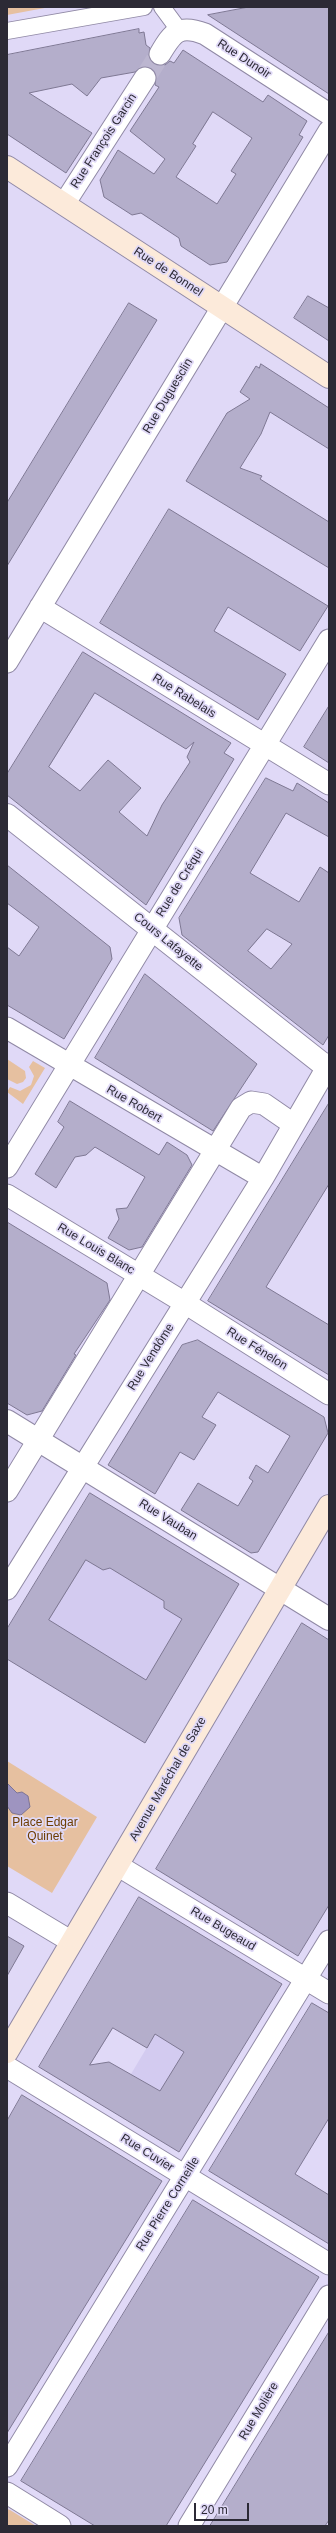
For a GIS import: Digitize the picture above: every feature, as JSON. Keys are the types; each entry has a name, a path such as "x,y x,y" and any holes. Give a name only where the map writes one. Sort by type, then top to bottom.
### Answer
{"main road":[{"name":"Rue de Bonnel","path":"7,167 329,377"},
{"name":"Avenue Maréchal de Saxe","path":"7,2052 329,1506"}],"street":[{"path":"7,31 144,7"},
{"path":"160,54 173,34 180,30 162,7"},
{"name":"Rue Dunoir","path":"180,30 191,28 205,34 329,114"},
{"name":"Rue François Garcin","path":"64,204 145,78"},
{"name":"Rue Duguesclin","path":"7,662 329,131"},
{"name":"Rue Rabelais","path":"40,607 329,784"},
{"name":"Rue de Créqui","path":"7,1167 152,929 266,746 329,640"},
{"name":"Cours Lafayette","path":"7,816 328,1067"},
{"name":"Rue Robert","path":"7,1028 69,1066 262,1178"},
{"name":"Rue Vendôme","path":"7,1589 81,1467 262,1178 328,1067"},
{"path":"7,1491 140,1276 241,1108 251,1102 264,1104 293,1124"},
{"name":"Rue Louis Blanc","path":"7,1195 185,1303"},
{"name":"Rue Fénelon","path":"185,1303 329,1394"},
{"name":"Rue Vauban","path":"7,1421 329,1619"},
{"name":"Rue Bugeaud","path":"117,1865 329,1993"},
{"path":"7,1903 72,1942"},
{"name":"Rue Pierre Corneille","path":"7,2466 329,1941"},
{"name":"Rue Cuvier","path":"7,2067 329,2264"},
{"name":"Rue Molière","path":"189,2526 329,2296"},
{"path":"7,2493 60,2526"}],"shaded area":[{"path":"117,1509 212,1567 128,1733 63,1693 7,1629"},
{"path":"7,1783 17,1793 22,1792 28,1796 30,1807 21,1815 12,1813 7,1806"},
{"path":"183,2004 201,2116 131,2074 155,2034 162,2038"}],"green space":[{"path":"7,7 50,7 7,15"},
{"path":"7,1059 25,1071 26,1078 23,1082 17,1084 7,1079"},
{"path":"33,1061 45,1068 23,1104 7,1092 10,1087 20,1091 31,1085 34,1076 29,1067"},
{"name":"Place Edgar Quinet","path":"7,1761 97,1817 52,1893 7,1866"},
{"path":"7,2509 10,2510 36,2526 7,2526"}],"building":[{"path":"249,7 329,7 329,94 208,15"},
{"path":"139,29 139,33 144,32 146,45 150,48 149,59 154,64 165,65 170,61 174,63 183,50 263,102 268,95 307,121 299,135 303,137 227,262 210,265 181,246 179,238 141,213 132,215 104,197 100,180 118,150 154,174 165,159 130,131 159,87 155,85 156,73 151,68 145,66 135,72 101,78 87,96 72,84 29,93 92,133 66,173 7,134 7,55","holes":["213,112 252,138 231,171 236,174 217,204 176,177 196,146 193,144"]},
{"path":"308,296 329,308 329,341 294,318"},
{"path":"129,303 157,320 7,566 7,503"},
{"path":"261,364 329,408 329,449 270,412 261,434 240,468 262,476 260,479 329,522 329,568 186,481 227,413 250,399 240,392 256,366 259,368"},
{"path":"169,509 328,606 300,651 228,607 214,631 286,674 258,720 100,623"},
{"path":"83,652 231,743 224,753 234,759 146,905 7,795 7,774","holes":["95,693 186,749 194,742 187,757 190,762 162,805 147,836 119,812 141,788 108,760 80,791 49,767"]},
{"path":"329,706 329,763 304,747"},
{"path":"266,778 293,791 297,783 329,803 329,837 286,813 250,873 299,902 320,867 329,873 329,1035 323,1045 182,935 179,918","holes":["267,929 292,944 271,969 248,951"]},
{"path":"7,865 110,947 112,959 64,1039 7,1005 7,947 19,956 39,927 7,903"},
{"path":"145,974 257,1064 213,1131 95,1058"},
{"path":"70,1101 159,1155 167,1142 187,1155 192,1165 142,1247 129,1250 108,1238 119,1219 116,1209 127,1208 145,1177 95,1147 86,1155 75,1157 56,1188 35,1174 64,1127 58,1122"},
{"path":"329,1103 329,1184 266,1287 329,1325 329,1375 208,1301"},
{"path":"7,1222 107,1283 110,1300 74,1354 76,1355 42,1411 27,1415 7,1403"},
{"path":"198,1340 324,1417 328,1433 258,1552 251,1553 181,1510 198,1483 238,1506 253,1481 249,1478 256,1465 268,1473 290,1436 218,1392 202,1417 216,1425 194,1460 180,1452 155,1494 108,1465 182,1345"},
{"path":"90,1493 239,1584 145,1743 7,1659 7,1629","holes":["86,1560 103,1570 110,1568 164,1601 164,1608 182,1619 146,1680 49,1620"]},
{"path":"302,1623 329,1640 329,1905 298,1956 156,1869"},
{"path":"139,1897 282,1984 179,2152 39,2067","holes":["113,2028 147,2048 155,2034 184,2052 160,2091 109,2062 90,2065"]},
{"path":"7,1936 24,1946 7,1976"},
{"path":"312,2003 329,2013 329,2118 295,2174 329,2195 329,2244 209,2171"},
{"path":"22,2095 162,2181 7,2433 7,2121"},
{"path":"193,2200 319,2277 166,2526 95,2526 21,2481"},
{"path":"329,2332 329,2520 325,2526 210,2526"}],"tunnel":[{"path":"145,78 160,54"}]}
